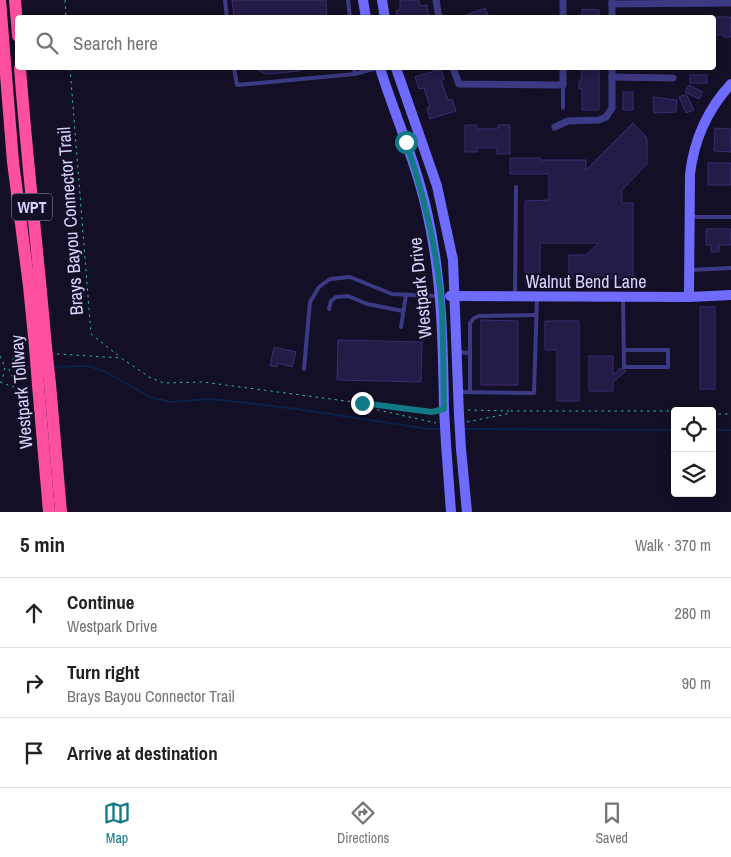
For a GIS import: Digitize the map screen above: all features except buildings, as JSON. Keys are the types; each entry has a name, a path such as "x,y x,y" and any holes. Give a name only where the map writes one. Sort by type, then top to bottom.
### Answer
{"highway":[{"name":"Westpark Tollway","path":"0,0 13,162 29,286 41,351"},
{"path":"15,0 16,15"},
{"name":"Westpark Tollway","path":"20,70 27,162 38,256 44,384 61,512"},
{"name":"Westpark Tollway","path":"44,384 49,512"},
{"path":"45,512 46,472"}],"main road":[{"path":"363,0 366,15"},
{"path":"382,0 384,15"},
{"name":"Westpark Drive","path":"379,70 419,179 427,213 440,296 450,512"},
{"name":"Westpark Drive","path":"397,70 420,137 442,210 453,260 459,392 462,415 461,449 467,512"},
{"path":"690,297 692,155 706,118 729,91"},
{"path":"406,142 420,137"},
{"path":"427,213 442,210"},
{"name":"Walnut Bend Lane","path":"440,296 690,297 731,295"}],"street":[{"path":"436,0 438,15"},
{"path":"563,0 563,15"},
{"path":"612,15 612,2 731,3"},
{"path":"454,70 459,84 563,85 563,70"},
{"path":"555,127 568,121 599,120 606,117 612,108 612,70"},
{"path":"612,77 673,78"}],"lane":[{"path":"225,0 227,15"},
{"path":"348,0 350,15"},
{"path":"234,70 236,86 355,74 370,70"},
{"path":"354,70 355,74"},
{"path":"563,85 563,108"},
{"path":"515,297 516,187"},
{"path":"690,217 731,217"},
{"path":"690,270 731,268"},
{"path":"304,369 310,302 319,287 330,279 350,277 392,294 440,296"},
{"path":"401,327 406,294"},
{"path":"329,309 331,301 341,295 368,304 403,311"},
{"path":"459,392 534,393 537,297"},
{"path":"623,297 624,367 668,367 668,350 624,350"},
{"path":"470,392 470,323 474,318 479,316 536,315"},
{"path":"457,352 470,353"}],"path":[{"path":"65,0 66,15"},
{"name":"Brays Bayou Connector Trail","path":"70,70 91,334 121,358 151,378 164,383 203,382 432,412 444,409"},
{"path":"0,356 5,367 1,382 13,387 16,383 9,371 11,360 16,357 41,351 121,358"},
{"name":"Brays Bayou Connector Trail","path":"362,403 374,409 443,422"},
{"path":"462,415 507,414 510,411"},
{"path":"462,415 510,411 671,411"},
{"path":"716,414 731,414"}],"waterway":[{"path":"52,367 88,366 104,371 152,398 172,402 208,399 230,401 429,429 442,429"},
{"path":"14,367 33,367"},
{"path":"465,429 671,430"},
{"path":"716,430 731,430"}],"route":[{"path":"362,403 432,412 444,409 442,329 436,262 419,179 406,142"}]}
